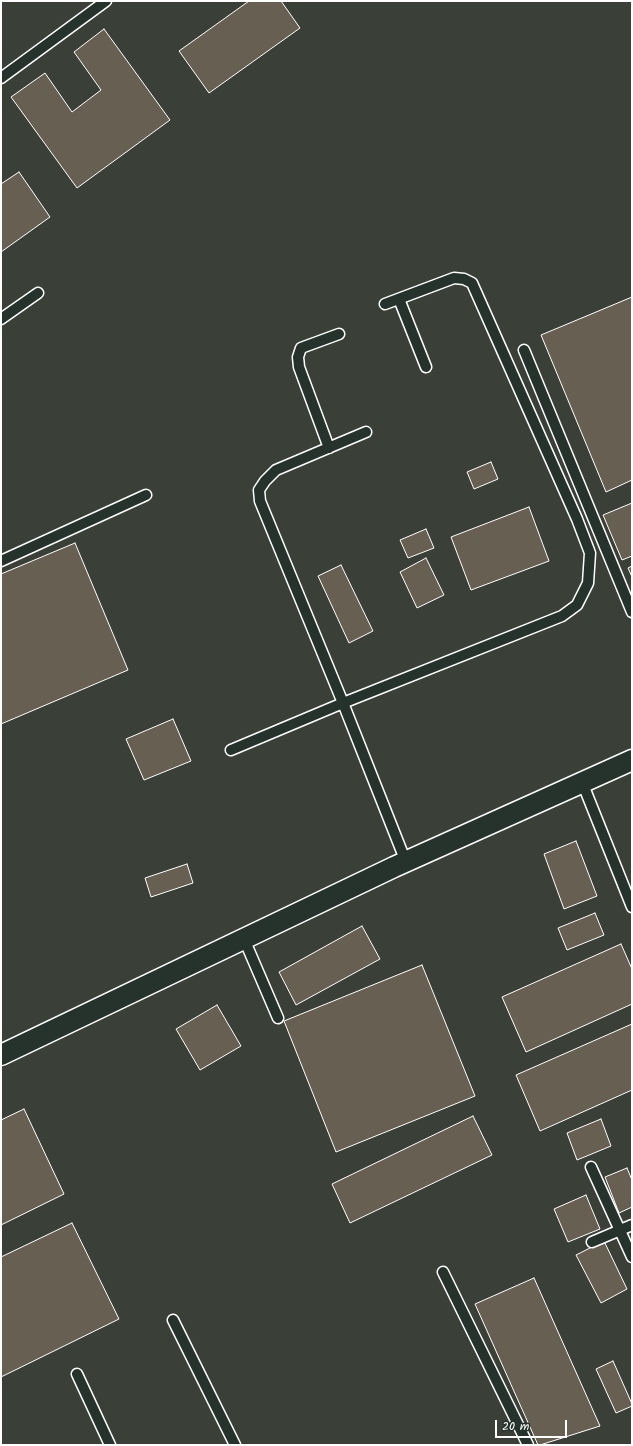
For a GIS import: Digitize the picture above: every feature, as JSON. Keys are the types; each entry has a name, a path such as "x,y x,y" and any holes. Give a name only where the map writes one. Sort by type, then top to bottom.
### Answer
{"street":[{"path":"1,1055 406,862 632,760"}],"lane":[{"path":"1,78 106,1"},
{"path":"231,750 343,703 562,616 577,605 588,583 590,553 578,519 472,283 464,279 454,278 385,304"},
{"path":"1,319 38,293"},
{"path":"399,299 426,367"},
{"path":"329,448 299,367 298,357 301,348 340,334"},
{"path":"524,350 632,612"},
{"path":"366,432 276,470 265,481 259,490 260,501 343,703 406,862"},
{"path":"1,561 146,495"},
{"path":"582,782 632,907"},
{"path":"244,939 278,1018"},
{"path":"591,1167 632,1257"},
{"path":"592,1242 632,1226"},
{"path":"444,1272 528,1445"},
{"path":"173,1320 235,1445"},
{"path":"77,1374 110,1445"}],"shaded area":[{"path":"1,1 632,1 632,1445 1,1445"}],"building":[{"path":"249,1 281,1 300,28 209,93 179,51"},
{"path":"104,29 170,120 77,188 11,97 45,73 72,112 101,90 74,52"},
{"path":"19,172 50,217 1,252 1,184"},
{"path":"632,297 632,480 606,492 541,335"},
{"path":"491,462 498,479 474,489 467,472"},
{"path":"632,503 632,556 622,560 603,515"},
{"path":"529,507 549,561 471,590 451,537"},
{"path":"426,529 434,548 408,558 400,540"},
{"path":"75,543 128,670 1,724 1,574"},
{"path":"426,558 444,595 417,608 400,572"},
{"path":"341,565 373,631 349,643 318,576"},
{"path":"632,566 632,577 628,568"},
{"path":"173,719 191,761 144,780 126,739"},
{"path":"576,841 597,896 564,909 544,854"},
{"path":"187,864 193,883 151,897 145,878"},
{"path":"595,913 604,935 567,950 558,928"},
{"path":"362,926 380,959 296,1005 279,972"},
{"path":"621,944 632,969 632,1004 526,1052 502,997"},
{"path":"422,965 475,1096 336,1152 284,1021"},
{"path":"217,1005 241,1046 200,1070 176,1029"},
{"path":"632,1024 632,1090 540,1131 516,1075"},
{"path":"24,1109 64,1194 1,1225 1,1120"},
{"path":"473,1116 492,1155 350,1223 332,1184"},
{"path":"601,1119 611,1146 577,1160 567,1133"},
{"path":"627,1168 632,1180 632,1207 619,1213 605,1177"},
{"path":"586,1195 600,1229 568,1242 554,1209"},
{"path":"72,1223 119,1319 1,1377 1,1257"},
{"path":"604,1241 627,1289 601,1303 576,1255"},
{"path":"534,1278 600,1426 540,1445 538,1445 475,1304"},
{"path":"613,1361 632,1404 632,1406 616,1413 596,1369"}]}
